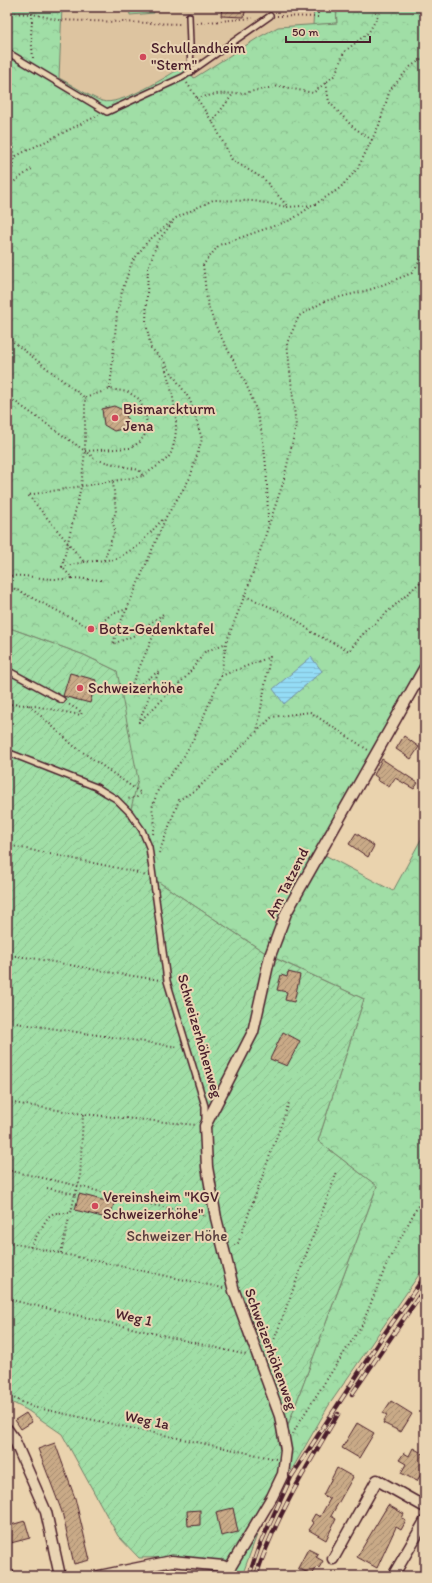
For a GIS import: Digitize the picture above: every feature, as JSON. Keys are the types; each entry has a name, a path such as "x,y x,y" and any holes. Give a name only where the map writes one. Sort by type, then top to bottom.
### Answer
{"street":[{"name":"Am Tatzend","path":"205,1126 253,1032 270,956 286,913 374,754 425,667"},
{"name":"Schweizerhöhenweg","path":"205,1126 207,1167 216,1218 234,1291 280,1416 286,1450 283,1474 272,1497 228,1572"},
{"path":"7,1429 14,1439 46,1512 60,1576"},
{"path":"333,1559 377,1480 425,1507"},
{"path":"393,1576 425,1521"},
{"path":"99,1576 172,1561 223,1566 228,1572"}],"lane":[{"path":"189,16 191,72"},
{"path":"7,52 33,66 107,112 183,77 270,16"},
{"path":"7,670 62,700"},
{"name":"Schweizerhöhenweg","path":"7,752 96,787 116,799 130,813 142,830 149,847 167,980 205,1106 205,1126"}],"path":[{"path":"33,7 31,35 33,66"},
{"path":"7,13 33,14 58,20 190,24 270,16 318,17 318,7"},
{"path":"197,98 217,94 244,94 278,86 313,93 335,75 344,52 369,32 383,7"},
{"path":"268,525 267,471 262,433 251,395 228,353 208,305 203,265 219,245 291,220 340,188 358,168 379,125 390,90 410,67 425,57"},
{"path":"183,77 212,122 232,160 264,179 288,207"},
{"path":"326,83 329,102 353,127 372,140"},
{"path":"212,122 232,94"},
{"path":"16,156 107,112"},
{"path":"7,133 12,141 16,156 7,186"},
{"path":"7,186 33,168"},
{"path":"110,389 117,313 132,262 147,242 176,218 213,200 254,201 288,207 314,205"},
{"path":"7,211 10,261 7,312"},
{"path":"176,218 158,241 148,268 146,323 151,348 163,360 190,400 202,439 190,478 166,517 118,627 113,644 133,636 163,614 128,694 159,671 139,722 186,677 205,652 226,643"},
{"path":"374,754 310,712 272,717 198,789 179,800 158,854 149,847 155,825 152,808 158,790 182,760 221,676 226,643 283,483 296,426 287,343 299,316 325,301 372,289 412,273 425,253"},
{"path":"7,337 85,398"},
{"path":"84,562 28,496 143,476 169,456 176,427 172,390 163,360"},
{"path":"85,398 110,389 128,392 139,399 146,415 147,432 140,442 130,448 85,451"},
{"path":"7,396 97,460 139,470 143,476"},
{"path":"62,567 81,487 85,451 85,398"},
{"path":"104,560 115,530 112,520 116,512 114,482"},
{"path":"62,567 84,562 116,559 138,546 166,517"},
{"path":"62,567 72,578"},
{"path":"7,576 17,575 60,580 72,578 101,580"},
{"path":"244,596 291,616 313,633 349,651 362,635 425,578"},
{"path":"7,586 93,629 112,614 127,609"},
{"path":"221,676 270,657 256,732"},
{"path":"7,704 29,705 74,746 141,793 137,797 128,800 116,799"},
{"path":"7,845 132,870 154,879"},
{"path":"7,956 32,958 113,973 167,980"},
{"path":"9,1022 186,1047"},
{"path":"7,1102 83,1114 205,1126"},
{"path":"224,1250 238,1242 289,1103"},
{"path":"61,1254 75,1194 79,1186 83,1114"},
{"path":"7,1170 79,1186 134,1201 216,1218"},
{"path":"257,1356 270,1351 337,1172"},
{"path":"47,1188 75,1194"},
{"path":"286,1450 298,1424 362,1325 388,1261 425,1193"},
{"path":"30,1247 48,1217 54,1213 70,1213"},
{"path":"7,1242 234,1291"},
{"name":"Weg 1","path":"7,1299 257,1356"},
{"name":"Weg 1a","path":"7,1395 33,1407 285,1461"}],"shaded area":[{"name":"Schullandheim \"Stern\"","path":"62,7 336,7 337,23 313,25 215,65 194,78 185,65 153,85 116,101 103,102 59,78"}],"green space":[{"path":"7,7 62,7 59,78 86,94 102,101 110,102 132,95 185,65 194,78 278,27 337,23 336,7 425,7 425,660 267,954 154,879 130,813 117,671 84,655 7,627"},
{"path":"129,7 153,7 154,13 130,15"},
{"path":"314,7 336,7 337,23 313,25"},
{"name":"Schweizer Höhe","path":"7,627 84,655 117,671 138,779 130,813 149,847 154,879 270,956 364,999 318,1141 377,1186 285,1433 283,1474 228,1563 189,1557 139,1558 118,1536 62,1434 27,1410 7,1400"},
{"path":"425,832 425,1266 329,1405 291,1471 283,1474 285,1433 377,1186 318,1141 364,999 275,958 289,915 323,854 393,891"},
{"path":"258,1532 242,1576 230,1576"}],"water":[{"path":"311,657 322,671 284,704 273,689"}],"building":[{"path":"222,7 246,7 244,17 221,16"},
{"name":"Bismarckturm Jena","path":"114,406 125,411 127,419 122,429 114,431 104,425 102,409"},
{"name":"Schweizerhöhe","path":"70,673 96,680 90,703 63,696"},
{"path":"404,736 419,747 411,759 396,749"},
{"path":"382,759 418,783 414,789 395,778 389,787 377,780 378,778 374,775"},
{"path":"356,833 374,846 368,857 349,844"},
{"path":"288,972 300,975 294,1002 285,1000 287,992 277,990 281,975 287,977"},
{"path":"283,1032 300,1041 287,1066 270,1059"},
{"name":"Vereinsheim \"KGV Schweizerhöhe\"","path":"79,1194 114,1203 110,1219 75,1210"},
{"path":"391,1401 412,1414 401,1432 383,1423 387,1415 383,1413"},
{"path":"26,1413 32,1422 21,1429 15,1420"},
{"path":"357,1423 374,1433 359,1458 342,1448"},
{"path":"55,1443 75,1498 90,1560 74,1564 62,1512 38,1449"},
{"path":"413,1448 425,1455 425,1467 417,1481 401,1473 406,1464 399,1460 404,1453 409,1456"},
{"path":"337,1468 353,1477 331,1516 336,1519 326,1540 309,1530 314,1523 311,1521 315,1514 320,1517 330,1499 323,1495"},
{"path":"388,1505 404,1514 402,1518 406,1521 401,1530 396,1527 377,1568 357,1557"},
{"path":"233,1508 238,1532 221,1536 216,1512"},
{"path":"200,1510 200,1525 188,1526 187,1511"},
{"path":"25,1521 30,1538 7,1544 7,1526"},
{"path":"308,1549 318,1554 316,1557 323,1561 312,1575 298,1568"}],"railway":[{"path":"249,1576 258,1549 291,1477 380,1340 425,1276"},
{"path":"352,1394 425,1288"},
{"path":"256,1576 272,1534 292,1493 338,1414"}],"place":[{"name":"Schullandheim \"Stern\"","path":"143,57"},
{"name":"Bismarckturm Jena","path":"115,418"},
{"name":"Botz-Gedenktafel","path":"91,629"},
{"name":"Schweizerhöhe","path":"80,688"},
{"name":"Vereinsheim \"KGV Schweizerhöhe\"","path":"95,1206"}]}
